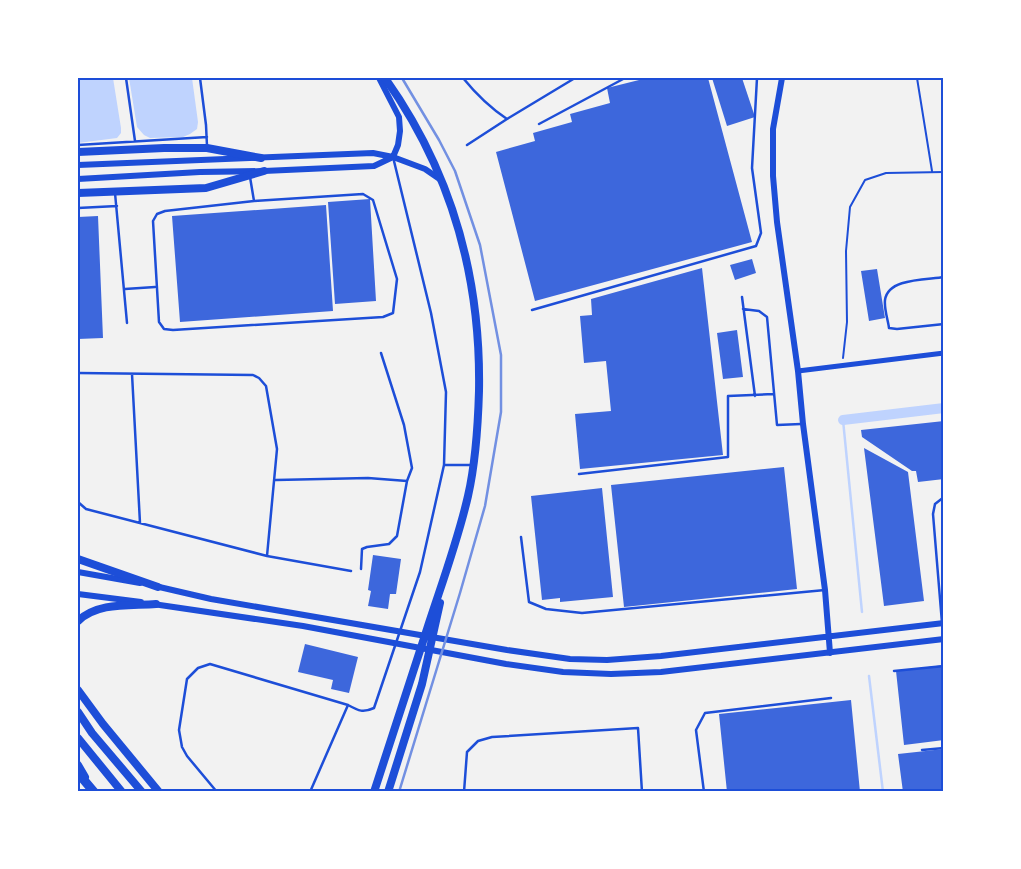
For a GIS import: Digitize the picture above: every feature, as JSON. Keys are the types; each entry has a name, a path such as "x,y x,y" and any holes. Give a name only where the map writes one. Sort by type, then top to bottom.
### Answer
{"highway":[{"path":"78,773 94,792"}],"main road":[{"path":"385,78 422,136 458,224 476,312 479,343 478,425 474,465 468,495 453,550 422,684 388,792"},
{"path":"78,152 207,148 260,158"},
{"path":"78,193 206,188 264,172"},
{"path":"374,792 453,550"},
{"path":"78,559 158,586"},
{"path":"78,621 89,612 102,608 156,604"},
{"path":"78,688 85,702 159,792"},
{"path":"78,712 92,733 142,792"},
{"path":"78,738 122,792"},
{"path":"78,765 94,792"}],"street":[{"path":"78,179 200,172 264,172 374,166 392,157 398,145 400,132 399,117 379,78"},
{"path":"782,78 773,129 773,176 777,222 798,371 803,424 825,590 830,653"},
{"path":"78,165 366,153 392,157 425,169 441,180"},
{"path":"798,371 944,353"},
{"path":"78,572 158,586 211,599 570,659 606,660 661,656 943,623"},
{"path":"78,594 303,626 506,664 563,672 611,674 662,672 944,639"}],"lane":[{"path":"126,78 135,141"},
{"path":"200,78 207,148"},
{"path":"464,78 476,95 507,119"},
{"path":"468,145 575,78"},
{"path":"539,124 624,78"},
{"path":"532,310 756,246 761,233 752,168 757,78"},
{"path":"78,145 207,137"},
{"path":"217,792 187,756 182,747 178,730 187,679 198,668 210,664 348,705 360,712 374,708 420,572 444,465 446,392 431,313 392,157"},
{"path":"250,175 254,201"},
{"path":"115,191 128,322"},
{"path":"363,194 373,200 397,279 393,313 383,317 173,330 164,328 159,322 156,286 153,221 157,214 165,211 254,201 363,194"},
{"path":"78,208 117,206"},
{"path":"944,277 899,283 891,288 885,300 889,328 897,329 944,324"},
{"path":"125,290 156,286"},
{"path":"742,298 755,396"},
{"path":"743,309 759,311 767,317 777,425 803,424"},
{"path":"360,569 362,549 389,544 397,536 407,481 412,468 404,425 381,354"},
{"path":"78,373 253,375 259,378 266,386 277,449 267,556"},
{"path":"132,374 140,523"},
{"path":"579,474 728,457 728,396 774,394"},
{"path":"444,465 474,465"},
{"path":"275,480 368,478 407,481"},
{"path":"943,623 933,514 935,504 944,497"},
{"path":"78,502 86,509 267,556 351,571"},
{"path":"521,537 529,602 546,609 582,613 825,590"},
{"path":"894,671 944,666"},
{"path":"704,792 696,730 705,713 831,698"},
{"path":"310,792 348,705"},
{"path":"464,792 467,752 478,741 492,737 638,728 642,792"},
{"path":"922,750 944,748"}],"path":[{"path":"917,78 932,171"},
{"path":"842,366 847,322 846,251 850,206 864,180 886,173 944,172"}],"water":[{"path":"82,78 113,78 121,128 121,133 117,138 78,143 78,80"},
{"path":"129,78 192,78 198,122 197,129 183,137 150,138 144,135 137,127"}],"building":[{"path":"647,78 708,78 752,242 535,301 496,152 535,141 533,133 572,122 570,114 610,103 607,88"},
{"path":"712,78 742,78 755,117 727,126"},
{"path":"370,199 376,301 335,304 328,202"},
{"path":"326,205 333,311 180,322 172,216"},
{"path":"98,216 103,338 78,339 78,217"},
{"path":"752,259 756,273 735,280 730,265"},
{"path":"702,268 723,455 580,469 575,414 611,411 606,361 584,363 580,316 592,315 591,299"},
{"path":"877,269 885,318 869,321 861,271"},
{"path":"737,330 743,377 723,379 717,333"},
{"path":"944,421 944,479 918,482 916,471 912,471 862,437 861,430"},
{"path":"864,448 908,472 924,601 884,606"},
{"path":"784,467 797,589 624,607 611,485"},
{"path":"602,488 613,597 560,602 560,598 542,600 531,496"},
{"path":"373,555 401,559 396,594 390,594 388,609 368,606 371,591 368,590"},
{"path":"305,644 358,657 349,693 331,689 333,680 298,672"},
{"path":"944,665 944,740 904,745 896,671"},
{"path":"851,700 860,792 727,792 719,714"},
{"path":"944,749 944,792 903,792 898,754"}],"waterway":[{"path":"843,420 944,408"},
{"path":"843,420 862,612"},
{"path":"869,676 883,792"}],"railway":[{"path":"399,792 485,506 501,412 501,355 480,245 455,171 402,78"}]}
